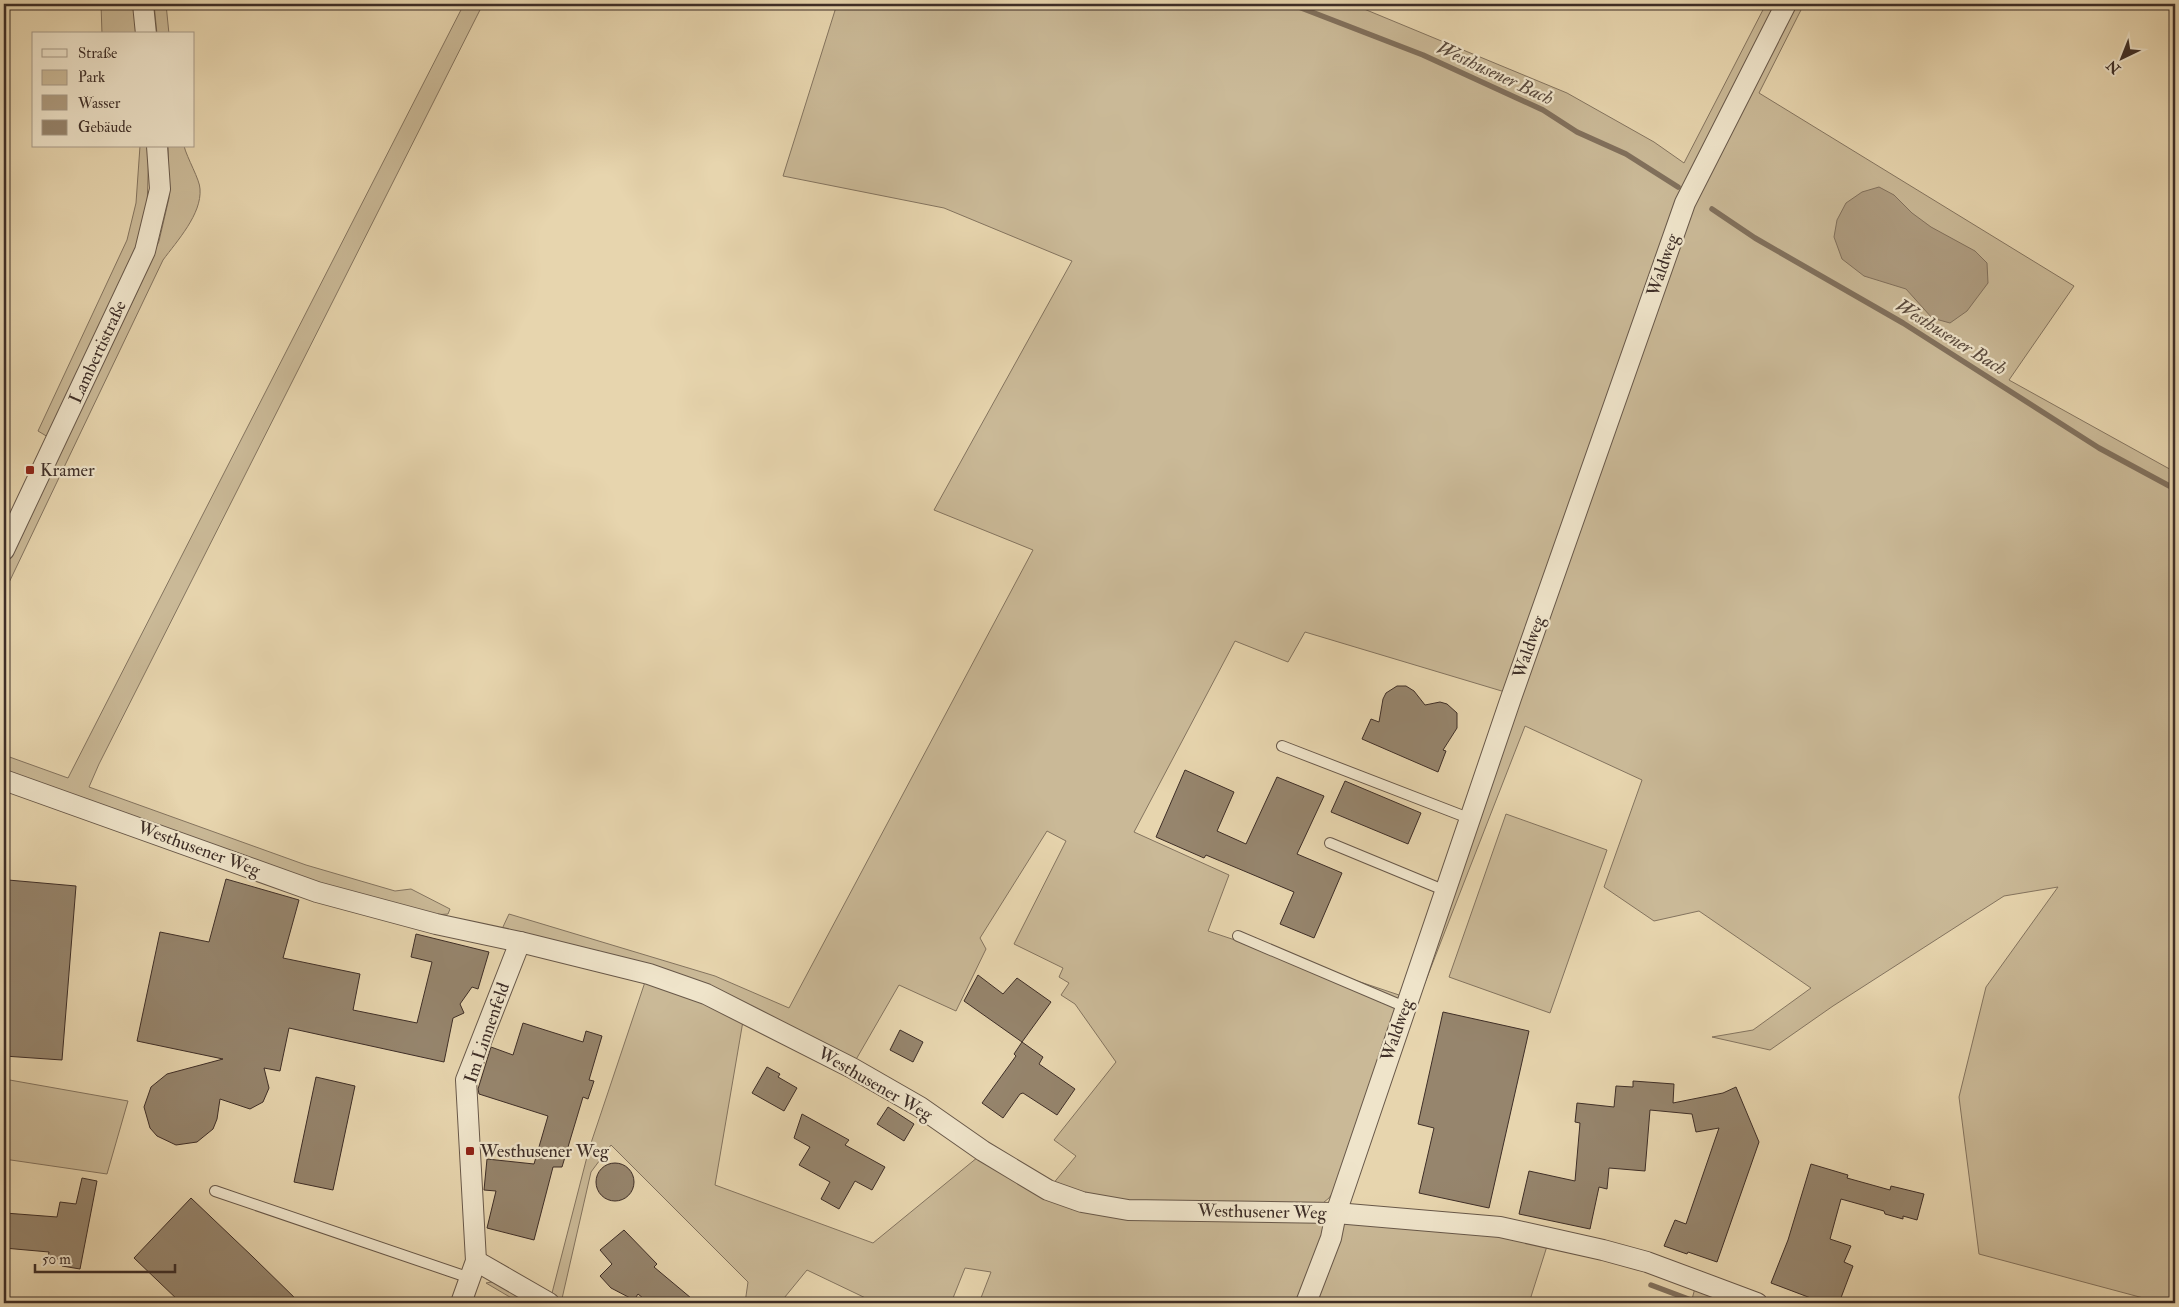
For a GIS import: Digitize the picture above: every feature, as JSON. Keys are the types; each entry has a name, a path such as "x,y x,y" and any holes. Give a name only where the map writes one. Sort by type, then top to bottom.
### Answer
{"street":[{"path":"143,4 146,32"},
{"name":"Waldweg","path":"1306,1303 1331,1238 1336,1213 1514,688 1685,202 1786,4"},
{"name":"Lambertistraße","path":"4,550 145,251 160,189 157,148"},
{"name":"Westhusener Weg","path":"4,780 317,892 436,924 520,942 649,974 706,994 852,1068 920,1107 991,1156 1048,1190 1082,1202 1128,1210 1336,1213 1510,1229 1647,1262 1757,1303"},
{"name":"Im Linnenfeld","path":"461,1303 473,1269 466,1080 520,942"},
{"path":"473,1269 549,1303"}],"lane":[{"path":"1282,746 1471,819"},
{"path":"1330,843 1446,891"},
{"path":"1238,936 1405,1007"},
{"path":"215,1191 473,1269"}],"green space":[{"path":"101,4 136,4 139,32 102,32"},
{"path":"154,4 166,4 169,32 157,32"},
{"path":"464,4 483,4 89,787 306,865 395,891 411,889 450,909 448,914 434,915 321,884 4,771 4,755 68,778"},
{"path":"837,4 1352,4 1567,93 1654,142 1684,163 1766,4 1780,4 1693,170 1505,692 1305,632 1288,662 1235,641 1134,832 1229,875 1208,931 1402,996 1338,1185 1329,1198 1318,1207 1127,1204 1052,1185 1076,1156 1054,1140 1116,1062 1075,1004 1061,995 1069,983 1059,977 1063,968 1014,944 1066,841 1047,831 980,938 986,949 956,1011 899,985 854,1063 743,1004 502,929 509,914 715,976 789,1008 1033,550 934,510 1072,261 944,208 783,176"},
{"path":"1791,4 1804,4 1759,93 2074,286 2009,380 2175,472 2175,1303 2162,1303 1979,1254 1959,1097 1986,987 2058,887 2004,896 1833,1006 1770,1050 1712,1037 1753,1030 1811,988 1699,911 1654,921 1604,887 1642,780 1525,726 1419,998 1687,210"},
{"path":"140,148 149,148 147,209 136,247 48,437 38,431 127,240 136,203"},
{"path":"168,148 185,148 200,189 197,208 188,227 163,260 4,593 4,569 137,292 159,241 169,198"},
{"path":"1506,814 1607,850 1550,1013 1449,977"},
{"path":"645,982 703,1001 743,1021 715,1185 873,1243 978,1157 1045,1195 1322,1222 1325,1225 1301,1303 979,1303 991,1272 965,1268 951,1303 876,1303 807,1270 780,1303 745,1303 748,1282 611,1145 591,1172 561,1303 551,1297 589,1149"},
{"path":"4,1079 128,1101 107,1174 4,1159"},
{"path":"1343,1223 1490,1233 1548,1243 1529,1303 1311,1303"},
{"path":"497,1281 534,1303 520,1303 486,1283"},
{"path":"1695,1288 1737,1303 1691,1303"}],"water":[{"path":"1879,187 1894,195 1912,213 1931,227 1975,251 1987,263 1988,283 1967,311 1950,323 1932,318 1906,289 1864,276 1842,259 1834,237 1837,220 1846,203 1862,192"}],"building":[{"path":"1397,686 1406,686 1414,691 1425,705 1440,702 1447,704 1457,713 1457,728 1443,750 1446,751 1438,772 1362,739 1371,719 1379,722 1383,699 1386,693"},
{"path":"1185,770 1234,792 1217,831 1246,844 1277,777 1324,796 1297,854 1342,873 1314,938 1280,924 1294,892 1206,855 1204,858 1156,837"},
{"path":"1345,781 1421,813 1408,844 1331,812"},
{"path":"226,879 299,900 283,958 360,974 353,1010 417,1023 432,962 411,957 416,934 489,952 478,989 472,987 460,1004 464,1013 453,1018 444,1062 289,1028 280,1071 264,1068 269,1088 263,1102 250,1109 220,1099 217,1119 213,1129 197,1142 176,1145 157,1136 150,1128 144,1107 151,1087 167,1074 223,1059 137,1041 160,932 209,942"},
{"path":"8,880 76,886 62,1060 4,1056 4,936"},
{"path":"978,975 1003,994 1017,978 1051,1002 1022,1042 964,1001"},
{"path":"1443,1012 1529,1031 1489,1208 1419,1193 1434,1128 1418,1124"},
{"path":"523,1023 583,1042 586,1031 602,1036 589,1080 594,1081 588,1099 583,1097 562,1167 553,1167 534,1240 487,1228 496,1191 484,1190 487,1159 534,1164 548,1116 479,1094 478,1089 491,1047 513,1055"},
{"path":"900,1030 923,1042 913,1062 890,1050"},
{"path":"1022,1042 1043,1057 1039,1064 1075,1089 1057,1115 1023,1093 1020,1094 1003,1118 982,1103 1016,1056 1014,1054"},
{"path":"767,1067 780,1074 778,1077 797,1088 784,1111 752,1093"},
{"path":"316,1077 355,1086 333,1190 294,1182"},
{"path":"1633,1081 1674,1084 1673,1103 1723,1093 1736,1087 1759,1142 1717,1262 1664,1246 1675,1220 1686,1224 1719,1128 1696,1132 1692,1114 1650,1110 1645,1171 1609,1168 1607,1189 1599,1187 1590,1229 1519,1214 1529,1171 1575,1181 1580,1123 1575,1122 1577,1103 1614,1107 1616,1086 1633,1087"},
{"path":"888,1107 914,1124 904,1141 877,1124"},
{"path":"802,1114 849,1140 845,1145 885,1167 872,1190 855,1181 839,1209 821,1199 830,1182 799,1165 810,1147 794,1138"},
{"path":"615,1163 628,1169 634,1182 628,1195 615,1201 602,1195 596,1182 602,1169"},
{"path":"1811,1164 1848,1175 1847,1178 1890,1190 1891,1186 1924,1194 1917,1220 1903,1216 1903,1219 1885,1214 1884,1211 1841,1199 1830,1239 1851,1246 1844,1262 1853,1266 1839,1303 1824,1303 1771,1283 1788,1240"},
{"path":"82,1178 97,1181 80,1269 62,1266 63,1260 48,1257 49,1252 4,1248 5,1213 57,1217 60,1202 76,1204"},
{"path":"191,1198 300,1303 181,1303 134,1258"},
{"path":"624,1230 657,1264 654,1267 697,1303 649,1303 638,1294 634,1300 611,1288 600,1276 612,1264 600,1250"}],"waterway":[{"name":"Westhusener Bach","path":"1291,4 1423,55 1543,110 1577,132 1626,154 1678,187"},
{"name":"Westhusener Bach","path":"1712,209 1755,238 1903,323 2099,448 2175,489"},
{"path":"1651,1285 1699,1303"}],"place":[{"name":"Kramer","path":"30,470"},
{"name":"Westhusener Weg","path":"470,1151"}]}
